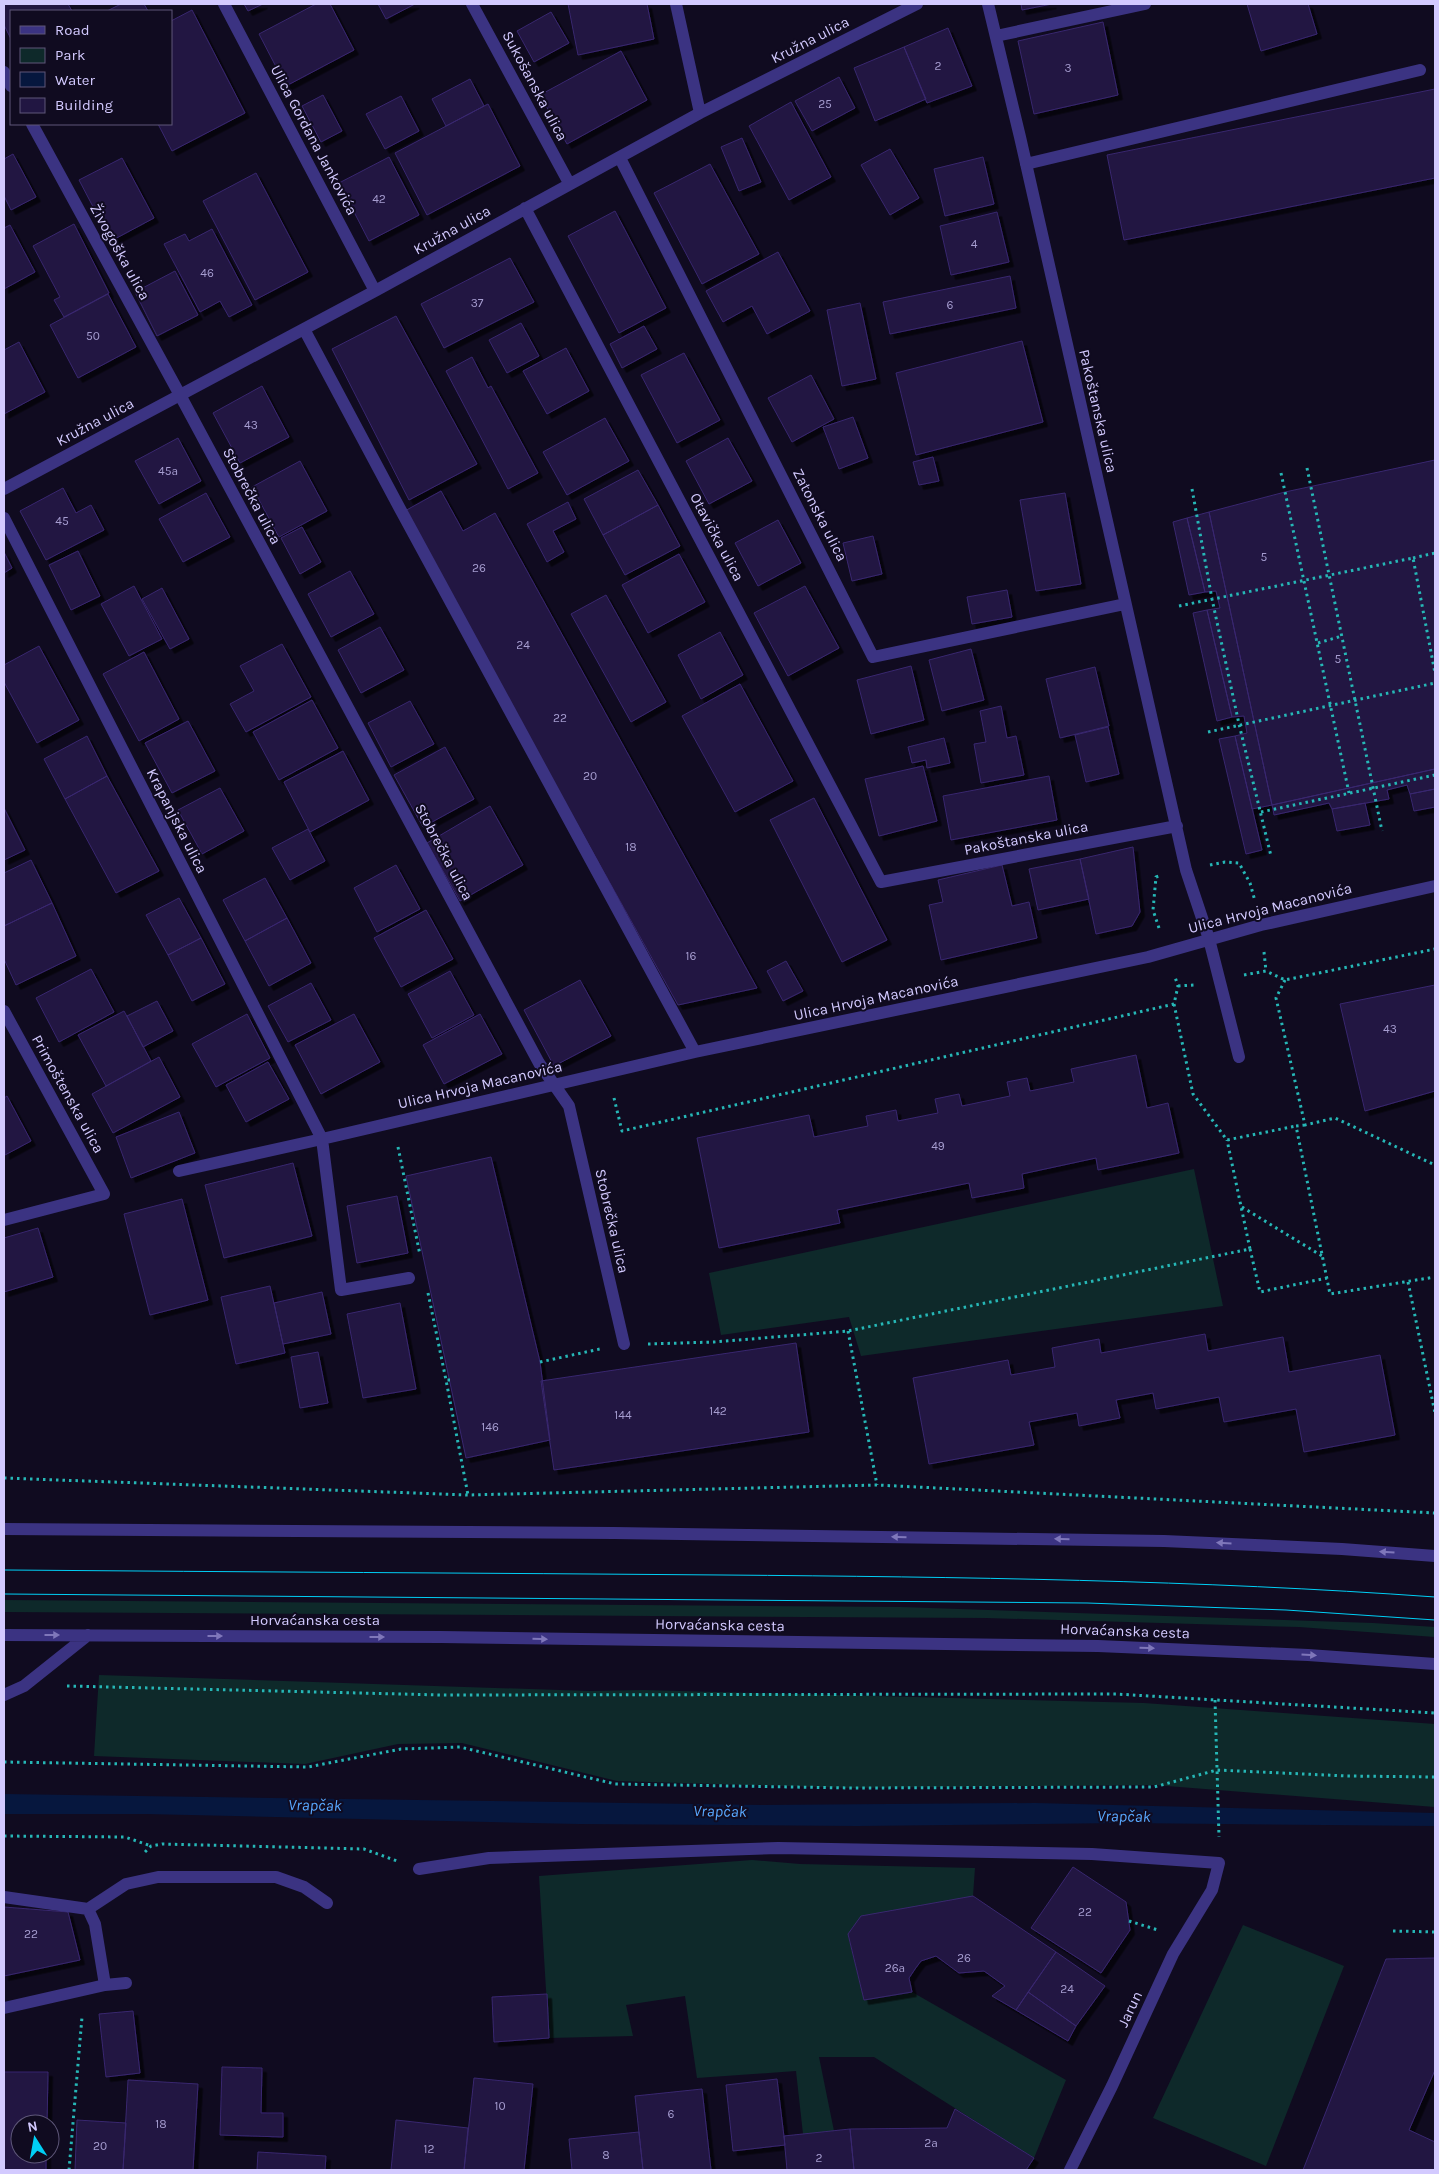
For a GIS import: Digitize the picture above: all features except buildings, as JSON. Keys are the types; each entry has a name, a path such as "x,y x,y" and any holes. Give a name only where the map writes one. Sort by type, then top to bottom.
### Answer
{"street":[{"name":"Ulica Gordana Jankovića","path":"224,4 375,291"},
{"name":"Sukošanska ulica","path":"472,4 569,183"},
{"path":"676,4 700,113"},
{"name":"Kružna ulica","path":"4,488 375,291 569,183 620,158 700,113 917,4"},
{"name":"Pakoštanska ulica","path":"988,4 1186,870 1209,939 1239,1057"},
{"path":"996,36 1145,4"},
{"path":"1026,164 1420,70"},
{"path":"4,72 10,84"},
{"name":"Živogoška ulica","path":"33,125 180,395"},
{"name":"Zatonska ulica","path":"620,158 873,657 1125,604"},
{"name":"Otavička ulica","path":"525,208 881,882"},
{"path":"304,329 398,507 695,1052"},
{"name":"Stobrečka ulica","path":"180,395 539,1063 556,1084 569,1106 624,1344"},
{"name":"Krapanjska ulica","path":"4,518 322,1139 341,1290 409,1278"},
{"name":"Pakoštanska ulica","path":"881,882 1177,826"},
{"name":"Ulica Hrvoja Macanovića","path":"179,1171 695,1052 1148,957 1261,925 1435,886"},
{"name":"Primoštenska ulica","path":"4,1011 104,1194 4,1220"},
{"path":"4,1529 614,1533 1154,1540 1342,1549 1435,1556"},
{"name":"Horvaćanska cesta","path":"4,1635 441,1637 1098,1646 1308,1655 1435,1664"},
{"path":"4,1695 24,1686 88,1635"},
{"path":"419,1869 489,1858 778,1848 1092,1854 1219,1863"},
{"name":"Jarun","path":"1070,2170 1112,2086 1173,1954 1212,1890 1219,1863"},
{"path":"4,1897 88,1909 126,1884 158,1878 276,1877 304,1887 327,1902"},
{"path":"88,1909 95,1924 106,1985"},
{"path":"4,2008 126,1982"}],"path":[{"path":"1306,468 1382,831"},
{"path":"1281,473 1349,793"},
{"path":"1192,489 1212,599 1239,724 1271,856"},
{"path":"1179,606 1435,553"},
{"path":"1413,558 1435,673"},
{"path":"1318,644 1342,636"},
{"path":"1208,732 1435,683"},
{"path":"1261,812 1435,775"},
{"path":"1266,971 1285,980 1435,949"},
{"path":"1285,980 1276,998 1305,1125"},
{"path":"1178,986 1174,1004 1193,1094 1227,1140 1260,1292 1327,1278"},
{"path":"622,1131 1174,1004"},
{"path":"1227,1140 1335,1118 1435,1166"},
{"path":"1296,1126 1330,1294 1435,1277"},
{"path":"1241,1207 1322,1257"},
{"path":"540,1362 624,1344 714,1342 848,1331 1250,1249"},
{"path":"1408,1282 1435,1413"},
{"path":"848,1331 877,1485"},
{"path":"450,1380 446,1380 468,1496"},
{"path":"4,1478 468,1496 877,1485 1435,1512"},
{"path":"86,1687 442,1695 1116,1694 1435,1713"},
{"path":"1214,1700 1219,1863"},
{"path":"4,1762 308,1767 401,1749 460,1747 614,1784 899,1788 1154,1787 1217,1770 1347,1776 1435,1777"},
{"path":"4,1836 125,1837 151,1846"},
{"path":"1393,1931 1435,1932"},
{"path":"69,2170 84,1991"}],"green space":[{"path":"1194,1169 1223,1306 861,1356 849,1317 721,1335 709,1273"},
{"path":"4,1600 901,1607 1373,1623 1435,1627 1435,1637 1299,1627 986,1618 4,1612"},
{"path":"99,1675 590,1691 643,1690 1144,1703 1435,1724 1435,1807 1154,1785 850,1788 617,1781 462,1743 398,1744 305,1764 94,1756"},
{"path":"752,1860 800,1864 975,1868 973,1896 848,1935 864,2000 912,1992 1066,2080 1034,2158 874,2057 819,2057 834,2131 803,2134 796,2071 697,2078 685,1996 626,2005 633,2036 549,2038 539,1876"},
{"path":"1243,1925 1344,1966 1266,2166 1153,2118"}],"water":[{"name":"Vrapčak","path":"4,1794 762,1805 1035,1803 1435,1813 1435,1826 1123,1823 857,1826 578,1824 146,1814 4,1814"}],"tram line":[{"path":"4,1570 990,1578 1168,1583 1435,1597"},
{"path":"4,1594 1087,1603 1286,1610 1435,1620"}]}
